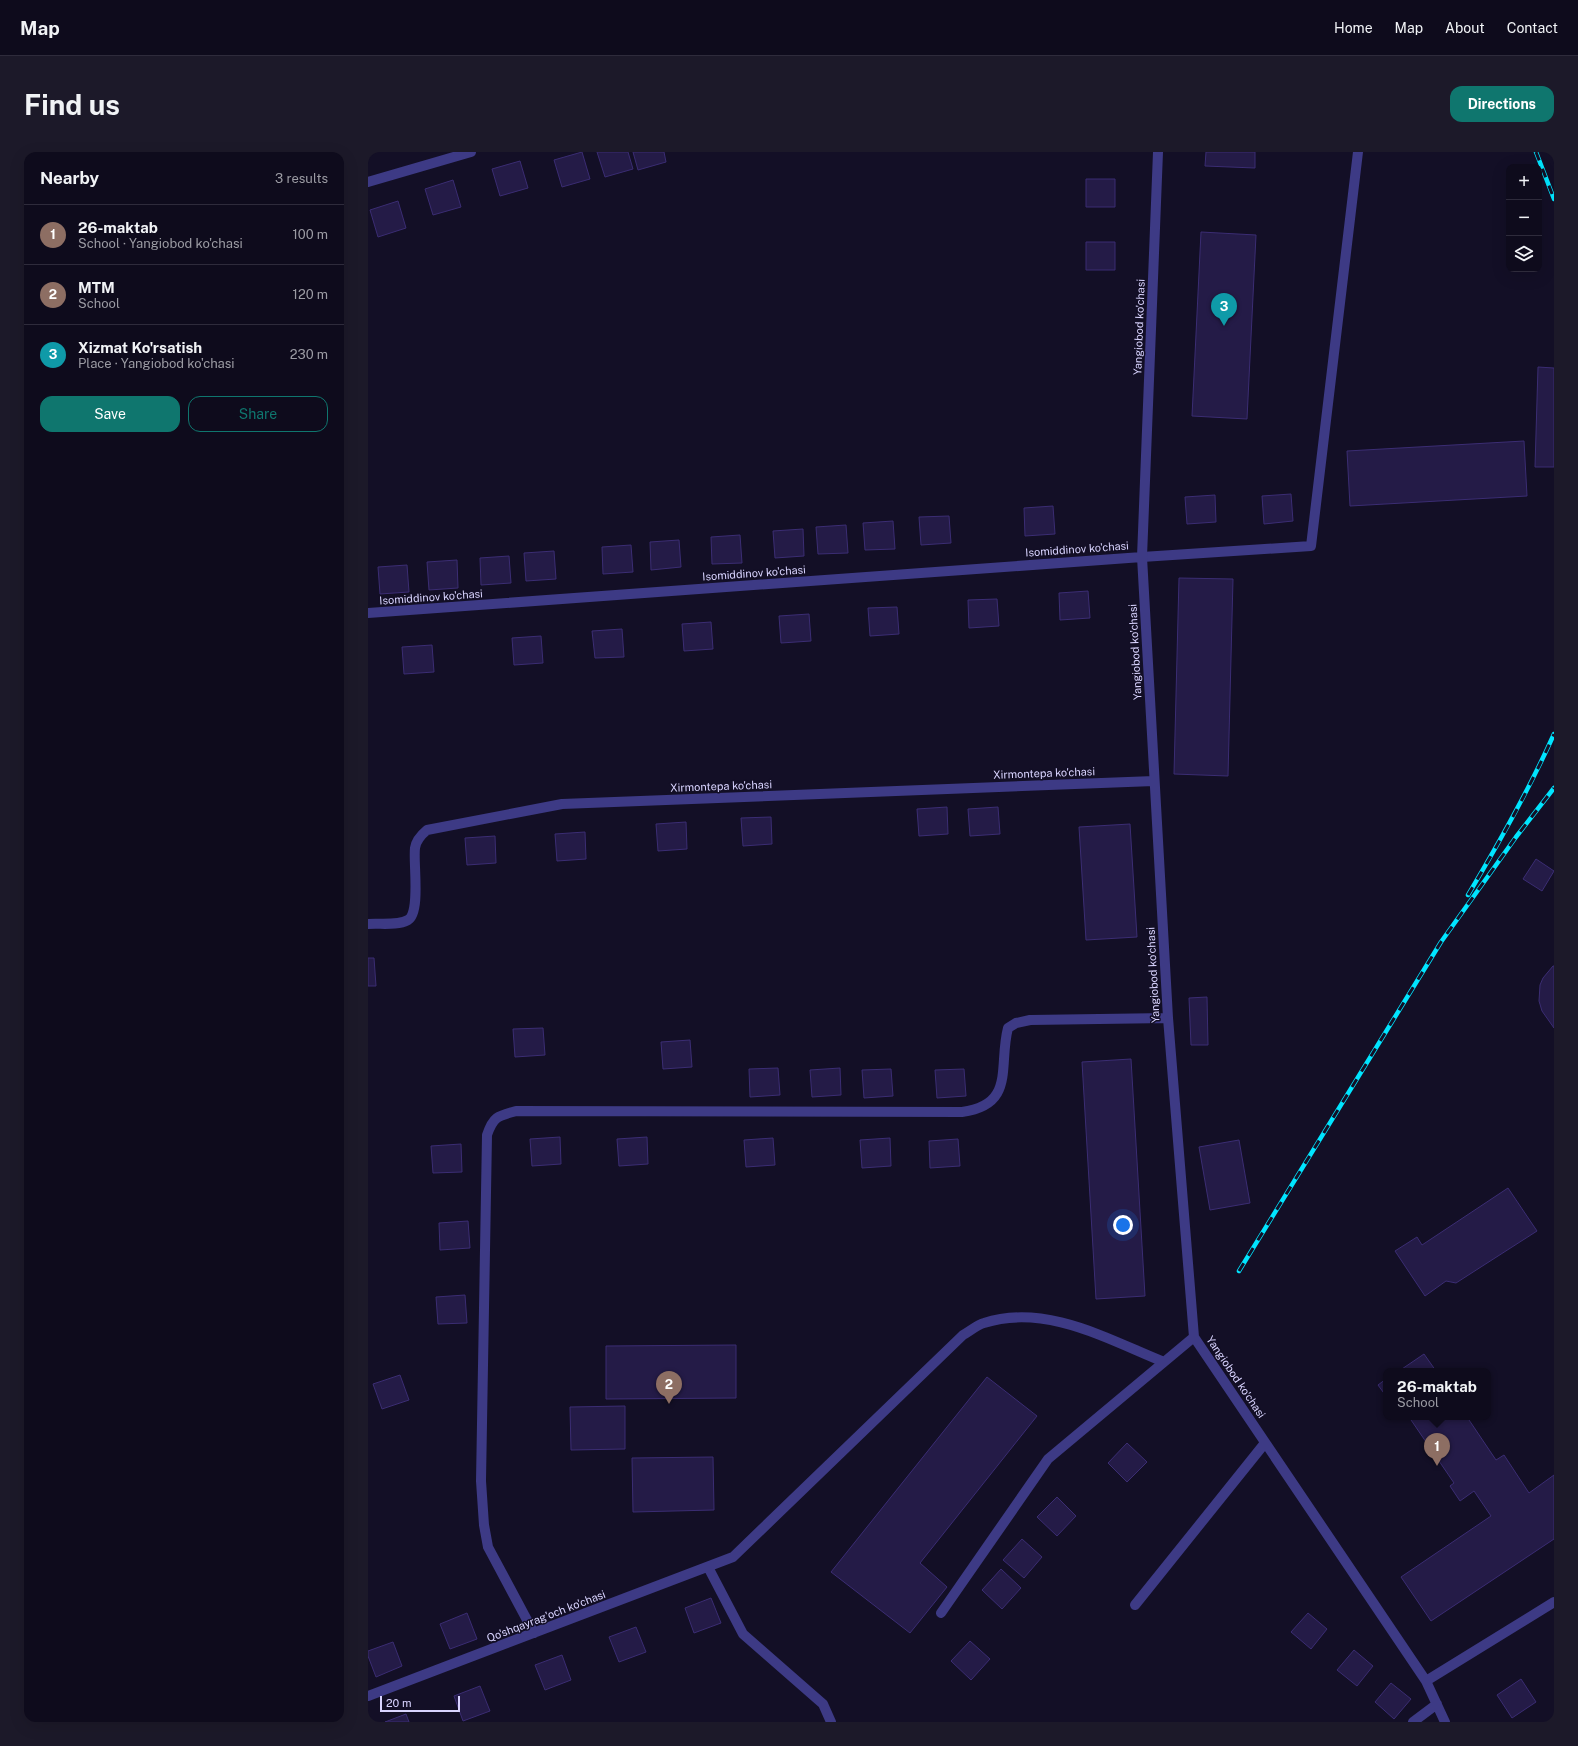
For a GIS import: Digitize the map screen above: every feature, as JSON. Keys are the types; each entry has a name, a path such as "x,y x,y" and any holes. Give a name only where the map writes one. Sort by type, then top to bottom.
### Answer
{"street":[{"path":"368,182 472,152"},
{"name":"Yangiobod ko'chasi","path":"1158,152 1142,557 1168,1018 1194,1337 1426,1681 1446,1722"},
{"name":"Isomiddinov ko'chasi","path":"368,614 1311,546 1358,152"},
{"name":"Xirmontepa ko'chasi","path":"368,924 401,923 409,919 414,911 415,901 415,846 420,836 427,830 554,806 1154,780"},
{"path":"534,1634 488,1547 484,1525 481,1481 487,1135 492,1122 502,1115 516,1111 962,1112 976,1110 987,1106 994,1099 1000,1085 1004,1067 1008,1028 1016,1023 1030,1020 1168,1018"},
{"name":"Qo'shqayrag'och ko'chasi","path":"368,1696 534,1634 732,1557 963,1335 984,1323 1016,1317 1070,1324 1164,1362"},
{"path":"941,1613 1048,1459 1194,1337"},
{"path":"1135,1604 1265,1443"},
{"path":"708,1567 743,1634 823,1704 831,1722"},
{"path":"1426,1681 1554,1602"},
{"path":"1413,1722 1437,1704"}],"building":[{"path":"582,152 590,179 562,187 554,160"},
{"path":"597,152 628,152 633,169 605,177"},
{"path":"633,152 664,152 666,162 638,170"},
{"path":"1206,152 1255,152 1255,168 1205,166"},
{"path":"520,161 528,188 500,196 492,169"},
{"path":"1086,179 1115,179 1115,207 1086,207"},
{"path":"453,180 461,207 433,215 425,189"},
{"path":"398,201 406,228 378,237 370,210"},
{"path":"1201,232 1256,235 1247,419 1192,416"},
{"path":"1086,242 1115,242 1115,270 1086,270"},
{"path":"1538,367 1554,368 1554,467 1535,467"},
{"path":"1524,441 1527,496 1350,506 1347,451"},
{"path":"1291,494 1293,521 1264,524 1262,496"},
{"path":"1215,495 1216,522 1187,524 1185,497"},
{"path":"1053,506 1055,534 1025,536 1024,508"},
{"path":"949,516 951,543 921,545 919,517"},
{"path":"893,521 895,549 865,550 863,523"},
{"path":"846,525 848,553 818,554 816,527"},
{"path":"803,529 804,556 775,558 773,531"},
{"path":"740,535 742,563 712,564 711,537"},
{"path":"679,540 681,567 651,570 650,542"},
{"path":"631,545 633,572 603,574 602,547"},
{"path":"554,551 556,579 526,581 524,553"},
{"path":"509,556 511,583 481,585 480,558"},
{"path":"457,560 458,588 429,590 427,562"},
{"path":"407,565 409,592 380,594 378,567"},
{"path":"1179,578 1233,579 1228,776 1174,774"},
{"path":"1088,591 1090,618 1060,620 1059,593"},
{"path":"997,599 999,626 969,628 968,600"},
{"path":"897,607 899,634 870,636 868,608"},
{"path":"809,614 811,641 781,643 779,616"},
{"path":"711,622 713,649 684,651 682,624"},
{"path":"622,629 624,657 595,658 592,631"},
{"path":"541,636 543,663 514,665 512,638"},
{"path":"432,645 434,672 404,674 402,647"},
{"path":"947,807 948,834 919,836 917,809"},
{"path":"998,807 1000,834 970,836 968,809"},
{"path":"771,817 772,844 743,846 741,818"},
{"path":"686,822 687,849 658,851 656,824"},
{"path":"1130,824 1137,937 1086,940 1079,827"},
{"path":"585,832 586,859 557,861 555,834"},
{"path":"495,836 496,863 467,865 465,838"},
{"path":"1536,859 1554,871 1542,891 1523,879"},
{"path":"368,958 374,958 376,986 368,986"},
{"path":"1553,966 1554,1028 1542,1011 1539,1001 1540,985 1543,978"},
{"path":"1207,997 1208,1045 1191,1045 1189,998"},
{"path":"543,1028 545,1055 515,1057 513,1029"},
{"path":"690,1040 692,1067 663,1069 661,1042"},
{"path":"1131,1059 1145,1296 1096,1299 1082,1062"},
{"path":"778,1068 780,1095 750,1097 749,1069"},
{"path":"840,1068 841,1095 812,1097 810,1070"},
{"path":"891,1069 893,1096 864,1098 862,1070"},
{"path":"964,1069 966,1096 937,1098 935,1070"},
{"path":"560,1137 561,1164 532,1166 530,1139"},
{"path":"647,1137 648,1164 619,1166 617,1139"},
{"path":"773,1138 775,1165 746,1167 744,1140"},
{"path":"890,1138 891,1166 862,1168 860,1140"},
{"path":"958,1139 960,1166 930,1168 929,1141"},
{"path":"1239,1140 1250,1203 1210,1210 1199,1147"},
{"path":"461,1144 462,1172 433,1173 431,1146"},
{"path":"1508,1188 1537,1231 1456,1283 1446,1281 1425,1296 1395,1251 1417,1237 1422,1245"},
{"path":"468,1221 470,1248 440,1250 439,1223"},
{"path":"465,1295 467,1323 438,1324 436,1297"},
{"path":"736,1345 736,1398 606,1399 606,1346"},
{"path":"1424,1354 1434,1368 1403,1368"},
{"path":"400,1375 409,1400 382,1409 373,1384"},
{"path":"987,1377 1037,1416 920,1563 947,1587 910,1633 831,1572"},
{"path":"1383,1381 1383,1392 1378,1385"},
{"path":"625,1406 625,1449 571,1450 570,1407"},
{"path":"1411,1420 1469,1420 1496,1460 1504,1455 1529,1493 1554,1475 1554,1539 1431,1621 1401,1577 1491,1516 1474,1491 1460,1501 1450,1486 1454,1483"},
{"path":"1127,1443 1147,1462 1127,1482 1108,1463"},
{"path":"713,1457 714,1510 633,1512 632,1458"},
{"path":"1057,1497 1076,1516 1057,1536 1037,1517"},
{"path":"1022,1539 1042,1557 1024,1578 1003,1560"},
{"path":"1001,1569 1021,1588 1002,1609 982,1590"},
{"path":"711,1598 721,1623 694,1633 685,1608"},
{"path":"467,1613 477,1639 450,1649 440,1624"},
{"path":"1308,1613 1327,1629 1311,1649 1291,1632"},
{"path":"636,1627 646,1652 619,1662 609,1637"},
{"path":"970,1641 990,1659 971,1680 951,1661"},
{"path":"393,1642 402,1666 376,1677 368,1656 368,1651"},
{"path":"1354,1650 1373,1666 1357,1686 1337,1670"},
{"path":"562,1655 571,1680 545,1690 535,1665"},
{"path":"1521,1679 1536,1702 1512,1718 1497,1695"},
{"path":"1391,1683 1411,1699 1394,1719 1375,1702"},
{"path":"480,1686 490,1711 463,1721 454,1696"},
{"path":"406,1714 409,1722 385,1722"}],"railway":[{"path":"1536,152 1554,199"},
{"path":"1468,895 1513,816 1554,734"},
{"path":"1239,1271 1441,942 1516,837 1554,788"}],"place":[{"name":"Xizmat Ko'rsatish","path":"1224,326"},
{"name":"MTM","path":"669,1404"},
{"name":"26-maktab","path":"1437,1466"}]}
